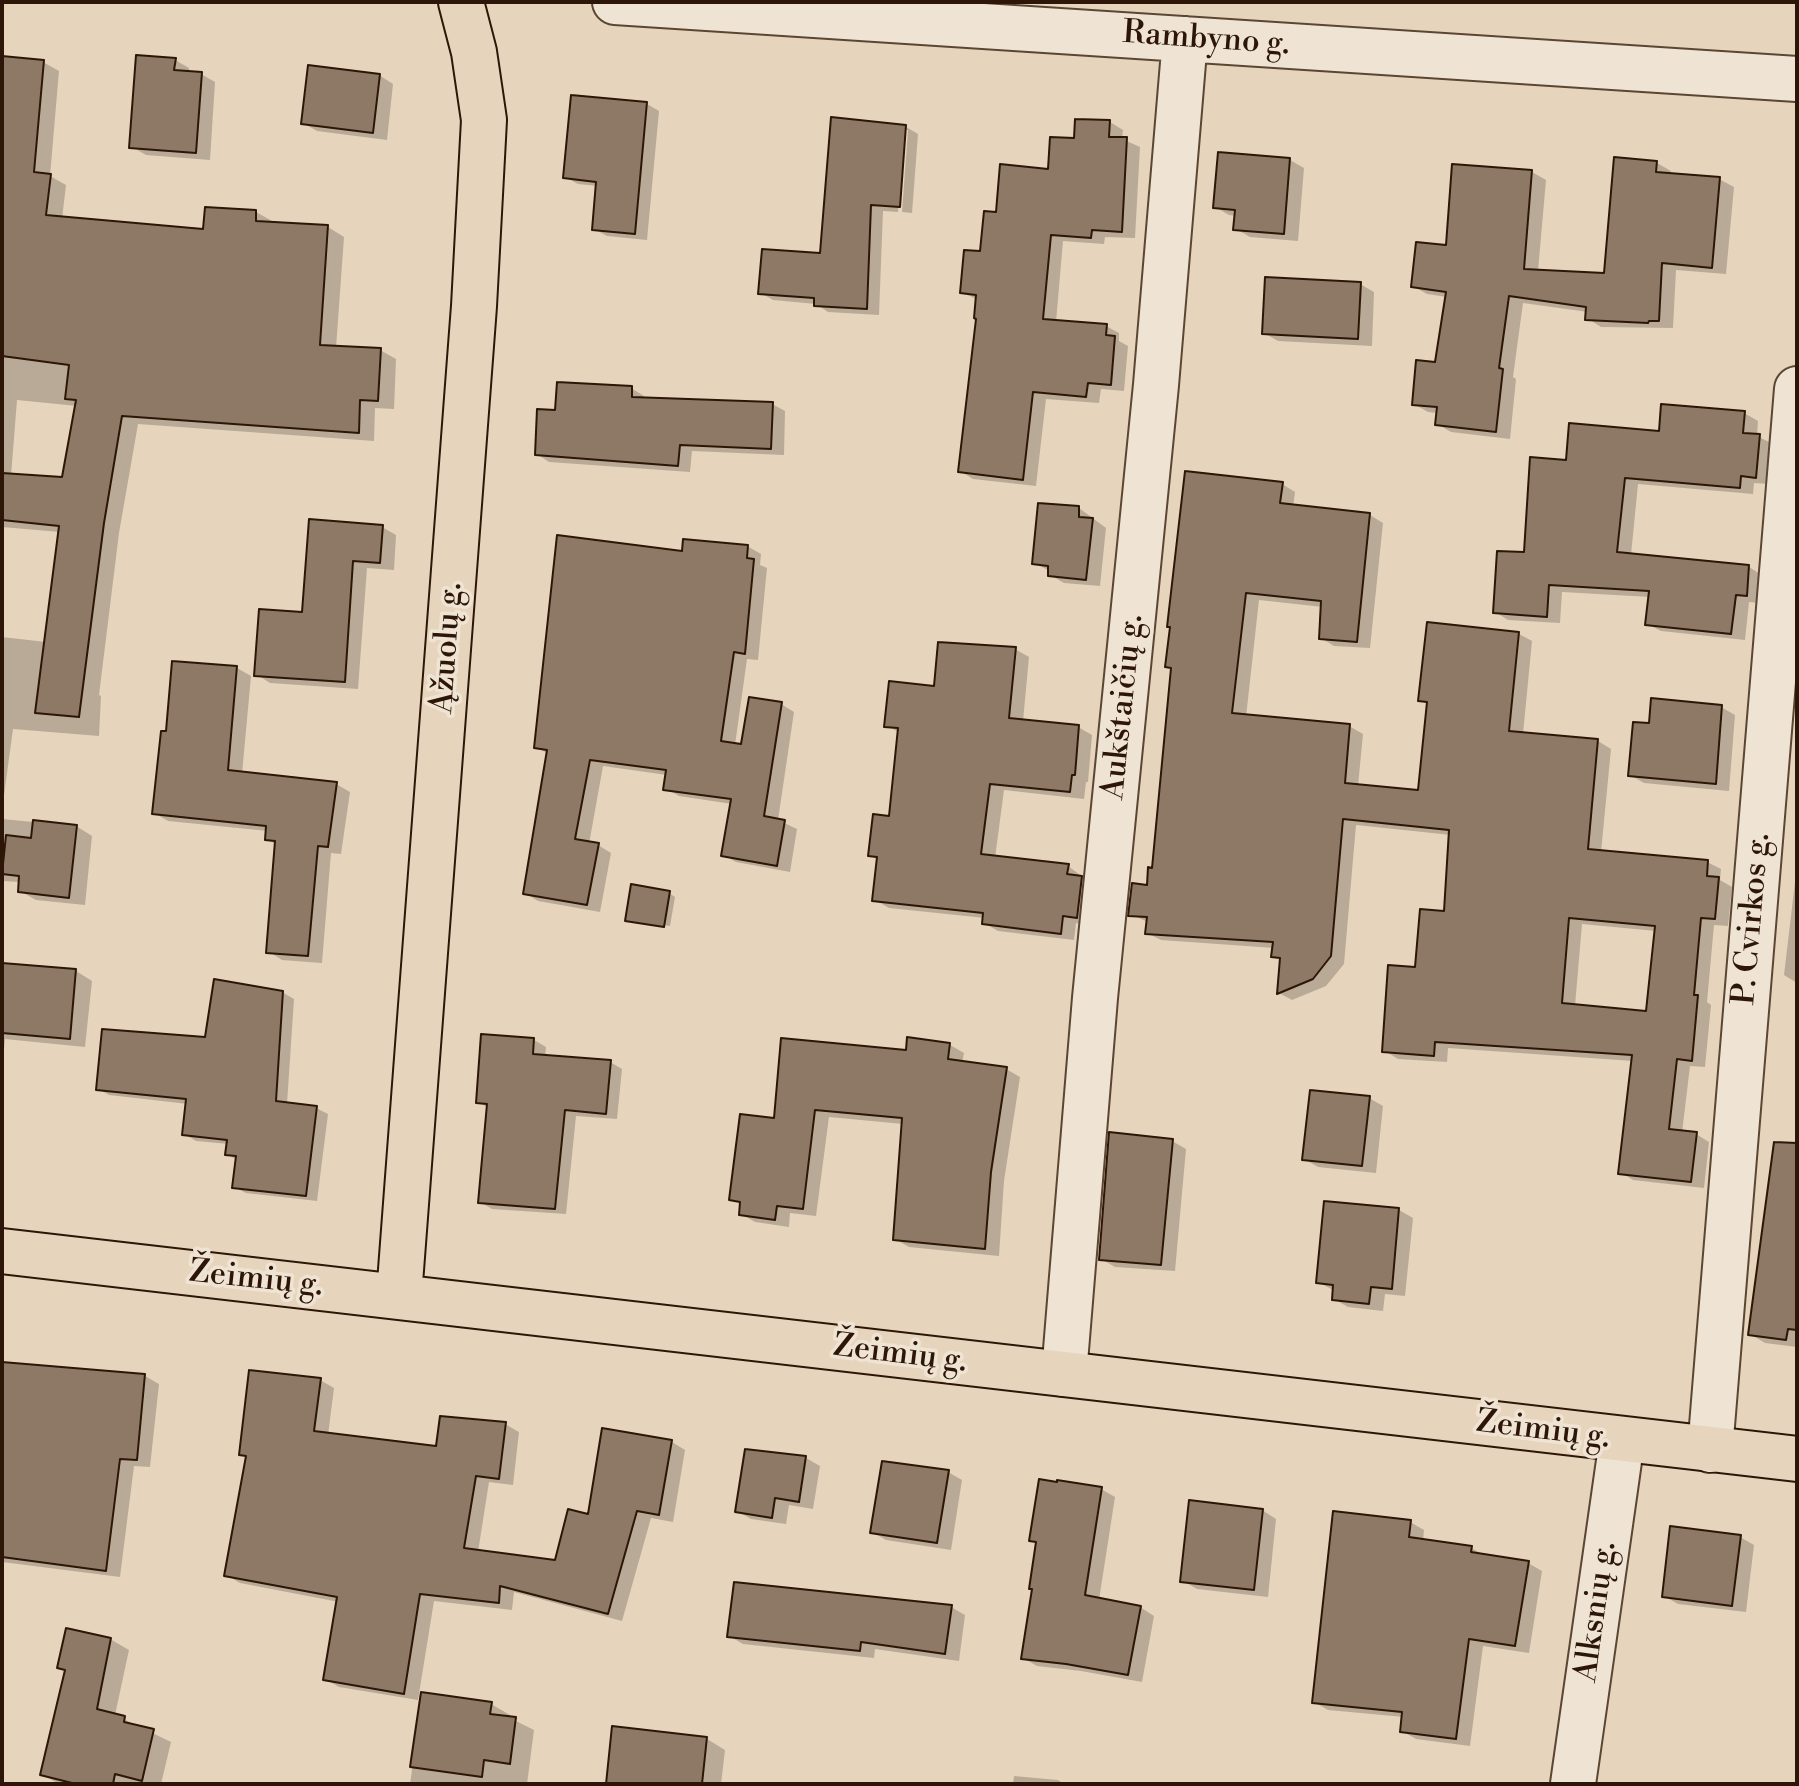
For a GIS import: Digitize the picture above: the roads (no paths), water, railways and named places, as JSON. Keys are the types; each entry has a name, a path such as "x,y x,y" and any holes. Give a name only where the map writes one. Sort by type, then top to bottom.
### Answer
{"main road":[{"name":"Ąžuolų g.","path":"399,1296 474,306 484,120 474,52 461,2"},
{"name":"Žeimių g.","path":"2,1251 1797,1459"}],"street":[{"name":"Rambyno g.","path":"615,2 1797,79"},
{"name":"Aukštaičių g.","path":"1064,1374 1095,998 1156,385 1185,39"},
{"name":"P. Cvirkos g.","path":"1710,1450 1797,389"},
{"name":"Alksnių g.","path":"1573,1784 1622,1440"}]}
